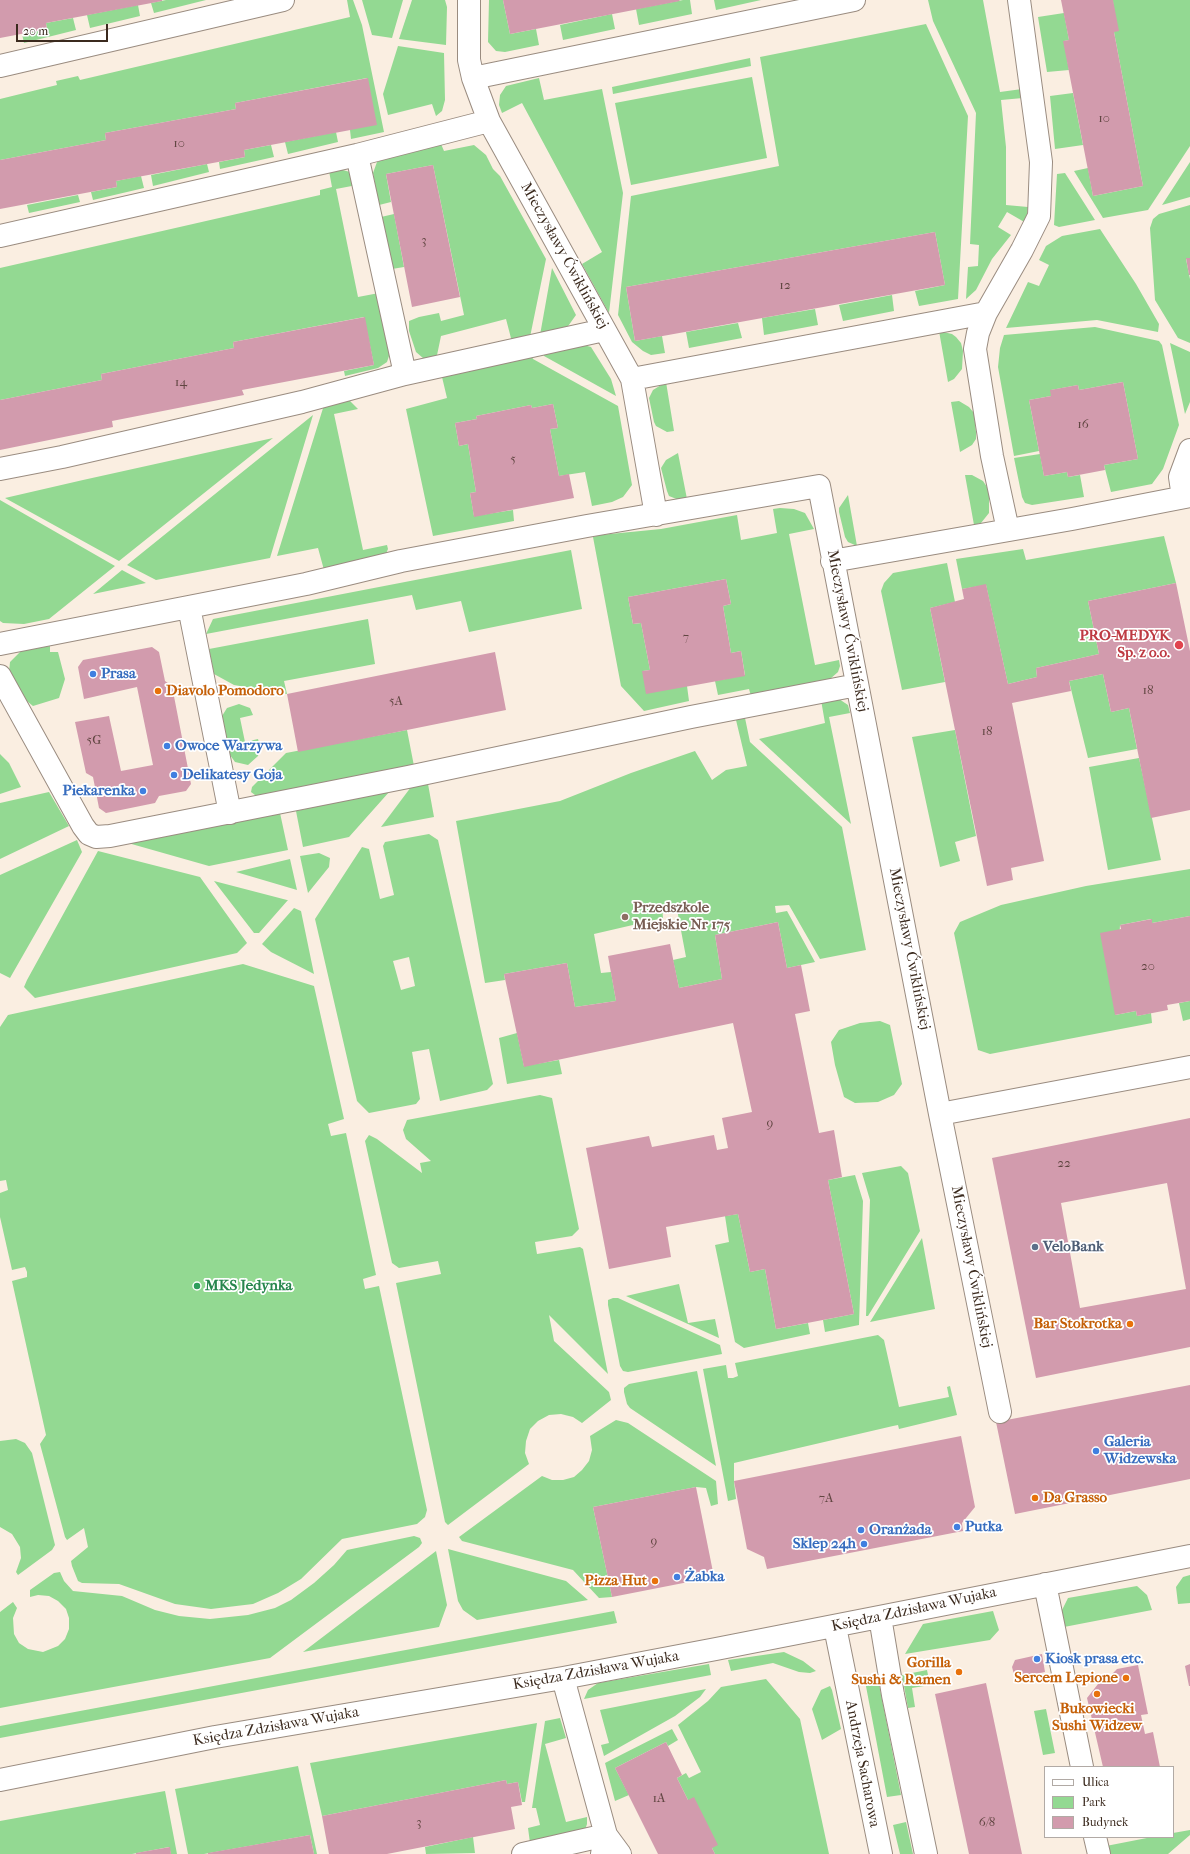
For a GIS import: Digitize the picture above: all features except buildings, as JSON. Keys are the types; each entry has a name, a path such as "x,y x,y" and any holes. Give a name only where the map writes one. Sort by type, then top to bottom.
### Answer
{"street":[{"path":"0,66 283,0"},
{"name":"Mieczysławy Ćwiklińskiej","path":"470,0 468,48 473,78 489,121 632,379 656,515 819,486 832,561 940,1114 1000,1412"},
{"path":"473,78 854,0"},
{"path":"1008,530 992,456 975,349 978,333 986,313 1022,250 1039,216 1041,162 1019,0"},
{"path":"0,236 357,155 489,121"},
{"path":"357,155 405,374"},
{"path":"632,379 986,313"},
{"path":"0,469 62,457 302,402 405,374 588,332 604,330"},
{"path":"832,561 1008,530 1187,496 1180,477 1190,450"},
{"path":"0,644 306,584 401,561 587,526 656,515"},
{"path":"189,607 230,813"},
{"path":"0,676 83,826 89,834 96,837 110,836 230,813 415,776 691,717 857,685"},
{"path":"940,1114 1190,1067"},
{"name":"Księdza Zdzisława Wujaka","path":"0,1780 215,1737 563,1678 1190,1556"},
{"path":"1045,1584 1082,1766"},
{"path":"880,1617 894,1703 926,1854"},
{"name":"Andrzeja Sacharowa","path":"835,1626 881,1854"},
{"path":"563,1678 604,1845"},
{"path":"1095,1838 1099,1854"},
{"path":"524,1854 604,1845 620,1854"}],"green space":[{"path":"166,0 206,0 154,13 151,3"},
{"path":"347,0 353,0 362,25 384,132 351,139 350,130 367,78 235,103 236,109 105,133 106,140 0,160 0,99 57,85 56,81 78,76 80,80 350,17"},
{"path":"362,0 403,0 392,38 372,35"},
{"path":"412,0 445,0 447,7 446,45 399,39"},
{"path":"489,0 503,0 510,34 536,29 539,45 505,52 496,51 488,42"},
{"path":"690,0 692,14 639,25 636,9"},
{"path":"714,0 761,0 716,10"},
{"path":"928,0 983,0 1000,92 1022,89 1023,98 1001,100 1006,147 1006,205 1028,207 1026,223 1007,212 998,227 1011,235 992,259 976,290 966,299 968,267 978,266 979,245 970,244 976,113 933,21"},
{"path":"1113,0 1190,0 1190,146 1148,210 1103,218 1074,171 1088,168 1093,196 1143,186 1114,32"},
{"path":"138,5 140,16 90,28 87,15"},
{"path":"1064,13 1069,40 1064,41 1069,70 1047,72 1038,17"},
{"path":"612,14 615,29 563,40 560,25"},
{"path":"73,18 76,30 24,43 22,34 47,29 46,23"},
{"path":"926,24 968,116 958,299 919,306 915,291 945,285 935,232 626,287 635,341 662,336 665,353 651,355 643,351 632,342 618,315 631,196 779,166 760,57"},
{"path":"398,46 444,53 445,100 442,111 436,116 432,104 388,115 383,94"},
{"path":"750,58 751,66 613,94 612,87"},
{"path":"752,77 767,158 631,185 615,103"},
{"path":"539,78 544,100 602,89 623,193 609,313 582,264 602,252 522,103 502,113 499,105 500,95 506,86"},
{"path":"1073,93 1083,145 1055,149 1050,96"},
{"path":"336,132 338,142 288,154 285,142"},
{"path":"441,144 444,151 474,145 486,155 493,169 500,176 546,259 530,337 512,342 506,319 441,336 436,360 423,358 416,352 409,331 409,321 419,317 439,313 441,321 464,315 433,165 386,174 391,202 379,205 373,173 377,162 395,154"},
{"path":"271,145 274,157 220,169 219,162 245,157 244,150"},
{"path":"1190,162 1190,197 1162,205"},
{"path":"207,164 209,172 153,186 151,175"},
{"path":"339,169 350,172 357,185 336,189 358,297 379,293 390,353 387,362 378,368 345,376 344,371 374,365 364,317 233,342 234,348 101,374 102,380 0,400 0,268 320,195 320,190 332,187 329,171"},
{"path":"1065,173 1095,220 1059,227 1054,225 1057,174"},
{"path":"141,176 144,188 93,200 91,192 117,187 116,181"},
{"path":"78,195 80,202 29,213 27,205"},
{"path":"1190,205 1190,258 1186,259 1190,279 1190,343 1178,338 1155,300 1150,228 1153,219 1159,214"},
{"path":"394,214 404,267 392,269 381,217"},
{"path":"1100,229 1136,284 1159,324 1158,332 1097,320 1006,328 1028,282 1039,286 1049,265 1039,260 1046,246 1062,236"},
{"path":"552,268 576,315 566,329 540,335"},
{"path":"892,295 894,311 843,321 839,305"},
{"path":"815,309 818,325 764,335 762,318"},
{"path":"738,323 742,338 689,348 686,332"},
{"path":"1095,327 1159,341 1162,345 1179,425 1163,469 1152,484 1111,492 1104,465 1138,459 1123,382 1079,390 1078,385 1051,390 1051,396 1029,400 1039,451 1014,456 998,367 1000,348 1004,335"},
{"path":"939,331 952,334 956,337 961,343 963,351 962,369 954,379 948,382"},
{"path":"1170,343 1190,352 1190,402 1185,414"},
{"path":"580,344 591,347 611,379 616,396 544,356 542,351"},
{"path":"531,355 533,359 618,406 632,485 623,497 612,502 592,506 585,472 559,476 550,429 558,428 553,404 532,408 531,405 476,416 477,419 455,423 459,446 468,444 476,492 470,493 474,516 513,510 514,521 433,536 406,409 447,398 442,377"},
{"path":"666,382 674,431 667,432 656,426 649,398 653,390"},
{"path":"338,401 350,401 358,409 334,414 363,550 387,545 388,549 385,556 324,570 318,548 277,556 324,405"},
{"path":"959,401 969,407 974,413 976,432 976,439 972,445 960,452 951,402"},
{"path":"313,415 270,558 156,580 127,565"},
{"path":"273,438 119,561 5,498 83,480"},
{"path":"678,453 687,499 679,500 669,496 661,468 666,460"},
{"path":"1040,454 1044,476 1067,472 1068,477 1080,475 1084,497 1032,505 1025,503 1022,497 1014,458"},
{"path":"965,475 972,475 983,481 989,494 989,513 981,523 974,525"},
{"path":"848,495 857,546 848,542 845,537 839,512 839,508"},
{"path":"0,500 115,566 49,619 24,624 3,623 0,621"},
{"path":"773,509 794,509 805,513 814,529 789,534 815,665 839,660 840,666 838,672 830,679 751,696 749,689 718,695 715,681 745,675 741,651 731,653 723,606 731,604 726,579 628,597 633,624 641,623 650,670 643,671 687,686 689,701 644,711 621,686 593,537 661,529 737,515 741,540 777,533"},
{"path":"1164,536 1176,583 1088,601 1099,654 1036,668 1037,677 1008,684 986,585 962,589 956,559 1023,549 1026,560"},
{"path":"571,550 582,609 469,632 461,601 416,610 412,595 206,634 213,619"},
{"path":"947,563 955,602 930,608 945,682 902,690 881,591 884,583 893,573"},
{"path":"122,570 146,583 93,594"},
{"path":"368,619 375,664 284,681 287,694 234,685 214,674 209,649"},
{"path":"50,646 50,652 58,652 65,679 59,698 33,706 18,694 9,672 10,662 21,651"},
{"path":"1103,674 1111,712 1129,708 1137,749 1088,758 1069,681"},
{"path":"839,699 848,705 850,713 829,717 851,824 759,739 825,723 821,700"},
{"path":"239,704 250,708 253,715 240,718 245,742 258,739 260,747 258,756 248,765 235,762 230,755 222,716 227,708"},
{"path":"745,718 750,742 842,827 866,950 820,959 789,905 775,906 776,913 787,911 815,962 787,968 778,922 715,935 722,979 679,988 673,960 686,957 676,904 662,906 663,918 594,934 601,973 611,972 616,1001 575,1007 567,963 504,974 505,980 485,983 456,821 560,801 631,773 695,751 712,780 726,770 747,766 736,720"},
{"path":"407,730 414,766 261,796 255,795 251,792 252,787 286,753"},
{"path":"955,730 976,836 955,842 960,861 940,867 912,737"},
{"path":"0,754 9,763 21,787 0,794"},
{"path":"1139,758 1161,860 1108,870 1089,767"},
{"path":"428,784 434,817 381,827 411,787"},
{"path":"390,791 349,837 303,847 296,811"},
{"path":"49,792 69,826 0,859 0,803"},
{"path":"280,813 288,850 209,866 128,843"},
{"path":"429,834 438,840 493,1084 487,1090 440,1101 429,1049 412,1052 420,1099 416,1104 369,1113 357,1101 315,919 362,847 369,849 380,899 394,895 383,846 385,842","holes":["409,957 415,986 401,990 393,961"]},
{"path":"77,840 82,852 10,978 0,973 0,875"},
{"path":"98,851 200,877 247,943 237,953 35,998 24,987 27,980"},
{"path":"319,853 330,858 329,867 308,893 300,856"},
{"path":"290,859 297,890 236,872"},
{"path":"1190,869 1190,916 1152,923 1151,919 1120,925 1115,1015 1136,1011 1137,1016 1151,1013 1152,1023 990,1054 978,1050 954,933 960,922 1001,905 1086,886"},
{"path":"214,881 288,900 259,933 254,933"},
{"path":"294,908 301,911 314,974 271,952 262,944"},
{"name":"MKS Jedynka","path":"243,964 314,986 344,1119 328,1124 331,1136 346,1133 376,1275 363,1279 365,1289 379,1286 427,1510 425,1517 417,1524 342,1539 301,1579 278,1593 253,1604 211,1609 175,1604 119,1584 82,1583 78,1581 72,1566 71,1561 88,1547 84,1528 67,1540 65,1537 40,1444 46,1435 12,1281 27,1277 27,1272 25,1267 12,1270 0,1217 0,1193 8,1190 6,1180 0,1181 0,1027 8,1015"},
{"path":"1190,1001 1190,1019 1183,1021 1179,1003"},
{"path":"880,1021 890,1025 902,1084 894,1095 878,1102 855,1103 844,1097 835,1065 831,1042 839,1030 860,1023"},
{"path":"517,1033 524,1066 559,1060 562,1074 507,1084 499,1038"},
{"path":"540,1095 552,1098 579,1229 572,1236 535,1242 537,1254 580,1247 583,1249 608,1374 549,1315 554,1341 609,1392 611,1400 582,1423 573,1417 561,1414 549,1415 538,1421 530,1429 526,1441 525,1453 529,1464 448,1525 445,1522 396,1283 441,1274 438,1261 399,1268 392,1263 365,1141 369,1135 377,1139 422,1173 420,1163 431,1161 406,1139 403,1130 407,1120"},
{"path":"901,1166 908,1173 920,1231 868,1316 866,1316 870,1200 862,1173"},
{"path":"855,1175 863,1201 859,1325 825,1332 823,1320 854,1314 828,1180"},
{"path":"738,1214 750,1272 765,1269 776,1329 808,1323 810,1334 744,1348 735,1342 715,1245 729,1242 725,1216"},
{"path":"922,1238 935,1309 870,1322"},
{"path":"679,1284 688,1323 715,1319 719,1338 626,1296"},
{"path":"618,1298 720,1345 722,1354 628,1372 623,1371 620,1366 608,1305 608,1300"},
{"path":"878,1335 884,1340 899,1407 949,1397 947,1387 950,1386 957,1415 899,1429 898,1425 893,1426 734,1463 736,1499 728,1501 703,1369 726,1365 728,1378 733,1378 738,1376 735,1363"},
{"path":"697,1371 716,1466 630,1408 627,1404 624,1392 624,1388 629,1384"},
{"path":"616,1420 628,1423 716,1481 718,1504 711,1506 706,1488 696,1487 593,1507 612,1597 599,1598 573,1570 462,1541 459,1537 542,1476 552,1480 563,1480 574,1477 589,1461 592,1450 590,1436"},
{"path":"16,1439 25,1443 32,1453 55,1545 52,1550 18,1575 16,1572 21,1558 20,1547 12,1534 0,1527 0,1441"},
{"path":"414,1536 420,1538 422,1543 419,1547 270,1658 0,1708 0,1612 13,1602 17,1608 13,1618 14,1634 19,1643 28,1649 43,1652 58,1646 65,1639 69,1629 69,1618 66,1609 58,1601 49,1596 38,1595 30,1597 30,1590 54,1573 60,1572 64,1581 73,1591 122,1596 155,1610 179,1616 210,1619 248,1615 275,1608 291,1600 314,1583 334,1565 347,1550"},
{"path":"448,1549 566,1581 588,1600 477,1620 463,1610 458,1601"},
{"path":"436,1551 447,1605 439,1627 303,1652"},
{"path":"1190,1575 1190,1603 1178,1604 1176,1587 1183,1577"},
{"path":"1137,1586 1147,1595 1152,1610 1064,1627 1061,1612 1068,1598"},
{"path":"614,1611 617,1623 0,1738 0,1726"},
{"path":"993,1611 999,1630 990,1640 905,1654 923,1624"},
{"path":"784,1652 803,1661 816,1671 810,1673 799,1672 773,1663 731,1671 728,1660"},
{"path":"709,1664 711,1675 584,1699 588,1690 598,1683"},
{"path":"927,1670 930,1685 912,1688 915,1707 908,1708 902,1675"},
{"path":"766,1679 800,1719 829,1854 715,1854 677,1778 686,1773 689,1778 701,1772 678,1725 708,1701 721,1687"},
{"path":"878,1679 901,1795 887,1797 865,1681"},
{"path":"830,1686 841,1729 822,1740 812,1709 821,1690"},
{"path":"706,1689 700,1697 675,1716 604,1756 601,1745 609,1743 600,1710"},
{"path":"1046,1709 1055,1753 1043,1755 1034,1711"},
{"path":"560,1718 566,1738 545,1744 566,1822 587,1817 587,1824 585,1830 530,1843 528,1828 540,1825 536,1808 532,1808 545,1721"},
{"path":"537,1723 525,1802 522,1802 518,1782 507,1784 506,1780 322,1816 310,1763"},
{"path":"672,1729 678,1740 668,1746 666,1742 615,1768 629,1795 615,1801 605,1763"},
{"path":"298,1766 317,1854 314,1854 310,1835 204,1854 188,1854 175,1789"},
{"path":"165,1791 177,1854 171,1854 169,1847 132,1854 0,1854 0,1821"},
{"path":"906,1822 913,1854 900,1854 893,1825"},
{"path":"1190,1830 1190,1835 1168,1854 1107,1854 1106,1846 1147,1838 1174,1838 1174,1833"},
{"path":"473,1837 475,1853 426,1854 425,1847"}],"place":[{"name":"PRO-MEDYK Sp. z o.o.","path":"1179,645"},
{"name":"Prasa","path":"93,674"},
{"name":"Diavolo Pomodoro","path":"158,691"},
{"name":"Owoce Warzywa","path":"167,746"},
{"name":"Delikatesy Goja","path":"174,775"},
{"name":"Piekarenka","path":"143,791"},
{"name":"Przedszkole Miejskie Nr 175","path":"625,917"},
{"name":"VeloBank","path":"1035,1247"},
{"name":"MKS Jedynka","path":"197,1286"},
{"name":"Bar Stokrotka","path":"1130,1324"},
{"name":"Galeria Widzewska","path":"1096,1451"},
{"name":"Da Grasso","path":"1035,1498"},
{"name":"Putka","path":"957,1527"},
{"name":"Oranżada","path":"861,1530"},
{"name":"Sklep 24h","path":"864,1544"},
{"name":"Żabka","path":"677,1577"},
{"name":"Pizza Hut","path":"655,1581"},
{"name":"Kiosk prasa etc.","path":"1037,1659"},
{"name":"Gorilla Sushi & Ramen","path":"959,1672"},
{"name":"Sercem Lepione","path":"1126,1678"},
{"name":"Bukowiecki Sushi Widzew","path":"1097,1694"}]}
